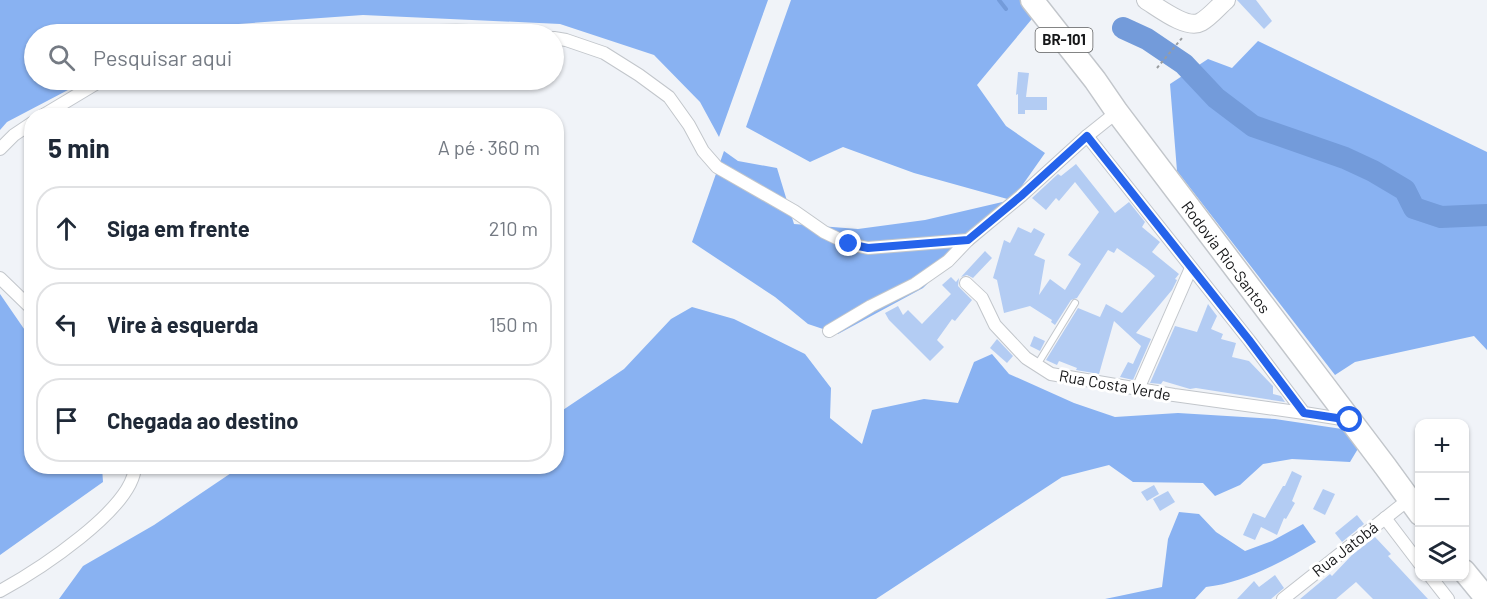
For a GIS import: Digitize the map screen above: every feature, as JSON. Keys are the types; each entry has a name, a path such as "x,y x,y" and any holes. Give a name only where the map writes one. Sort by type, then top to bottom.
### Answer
{"highway":[{"name":"Rodovia Rio-Santos","path":"1032,0 1095,80 1414,507"},
{"path":"1049,0 1095,80"},
{"path":"1469,577 1487,599"}],"street":[{"path":"1146,0 1183,22 1193,25 1202,22 1221,4"},
{"path":"564,39 604,53 669,97 689,125 703,152 717,167 824,232 849,244 868,248 968,240"},
{"path":"55,108 85,90"},
{"path":"829,331 915,284 948,261 968,240 1117,112"},
{"path":"0,149 24,128"},
{"path":"1087,136 1304,413"},
{"path":"1138,389 1191,268"},
{"path":"0,278 24,301"},
{"name":"Rua Costa Verde","path":"966,283 982,298 996,325 1026,358 1051,374 1078,380 1350,420"},
{"path":"0,591 27,577 50,561 92,527 120,501 129,488 133,474"},
{"name":"Rua Jatobá","path":"1283,599 1385,518 1414,507"},
{"path":"1385,518 1415,559"},
{"path":"1434,581 1448,599"}],"lane":[{"path":"1036,365 1075,303"}],"path":[{"path":"1157,68 1179,43"}],"shaded area":[{"path":"0,0 768,0 719,137 700,102 654,55 564,24 363,15 238,24 24,24 24,90 68,90 34,108 24,108 24,113 7,122 0,130"},
{"path":"791,0 1025,0 1036,14 977,85 1006,126 1045,153 1012,200 923,288 838,334 808,324 775,297 692,242 724,151 738,161 777,168 794,224 858,229 925,220 1011,200 914,173 843,147 810,162 746,127"},
{"path":"1258,41 1487,152 1487,350 1474,336 1355,362 1335,375 1177,171 1170,84 1208,59 1232,68"},
{"path":"0,294 24,329 24,474 102,474 103,482 0,555"},
{"path":"692,307 734,319 805,354 831,388 830,418 862,444 872,410 924,399 958,403 974,362 992,354 1009,374 1074,403 1115,417 1178,413 1275,419 1342,429 1359,447 1350,462 1292,459 1263,464 1240,485 1215,496 1203,483 1133,482 1109,465 1062,477 876,599 59,599 83,566 154,525 230,474 564,474 564,409 624,369 671,319"},
{"path":"1179,512 1199,514 1216,532 1245,551 1272,541 1303,524 1316,542 1277,564 1249,576 1206,587 1195,599 1105,599 1162,587 1168,539"}],"building":[{"path":"1237,0 1256,0 1272,21 1264,29"},
{"path":"1018,72 1029,73 1026,97 1047,97 1047,110 1025,110 1025,114 1018,114 1018,94 1016,95"},
{"path":"1076,164 1115,213 1129,202 1145,222 1142,227 1160,242 1152,252 1179,274 1172,290 1136,333 1151,339 1133,380 1120,377 1128,362 1133,364 1141,346 1114,321 1099,374 1076,370 1077,368 1059,361 1057,365 1046,360 1078,308 1100,317 1106,304 1122,313 1155,276 1147,269 1117,248 1114,253 1108,250 1077,298 1071,300 1055,325 1051,322 1052,320 1030,306 1004,313 997,280 993,278 1004,240 1010,243 1018,227 1031,233 1034,228 1045,234 1034,255 1045,260 1039,295 1050,279 1065,290 1081,264 1068,255 1099,212 1075,182 1059,201 1056,198 1046,210 1032,198 1058,174 1061,176"},
{"path":"985,251 992,258 973,278 967,275 961,277"},
{"path":"951,277 956,282 959,278 958,286 972,300 955,321 952,319 937,340 944,347 930,361 889,320 885,313 898,306 903,315 908,310 922,324 951,294 942,285"},
{"path":"1208,304 1217,316 1211,329 1223,334 1221,339 1236,343 1232,357 1249,361 1273,386 1273,394 1281,396 1285,402 1196,388 1190,389 1163,381 1161,384 1150,383 1175,326 1197,332"},
{"path":"1034,336 1045,341 1040,351 1030,346"},
{"path":"997,339 1013,356 1007,363 990,348"},
{"path":"1292,471 1302,476 1292,501 1295,503 1286,519 1284,518 1277,535 1261,527 1255,540 1243,535 1253,513 1265,518"},
{"path":"1154,485 1159,494 1147,501 1141,492"},
{"path":"1323,489 1335,494 1325,515 1313,509"},
{"path":"1168,491 1175,502 1160,511 1153,499"},
{"path":"1357,515 1364,524 1342,542 1335,533"},
{"path":"1375,537 1391,554 1388,556 1428,599 1373,599 1356,582 1336,599 1300,599 1330,574 1332,576 1352,555"},
{"path":"1275,575 1284,588 1271,599 1237,599 1254,581 1259,587"}],"waterway":[{"path":"999,0 1006,9"},
{"path":"1123,28 1147,39 1184,64 1216,98 1253,126 1345,158 1373,171 1405,190 1414,208 1441,217 1487,215"}],"route":[{"path":"849,244 868,248 968,240 1087,136 1304,413 1350,420"}]}
